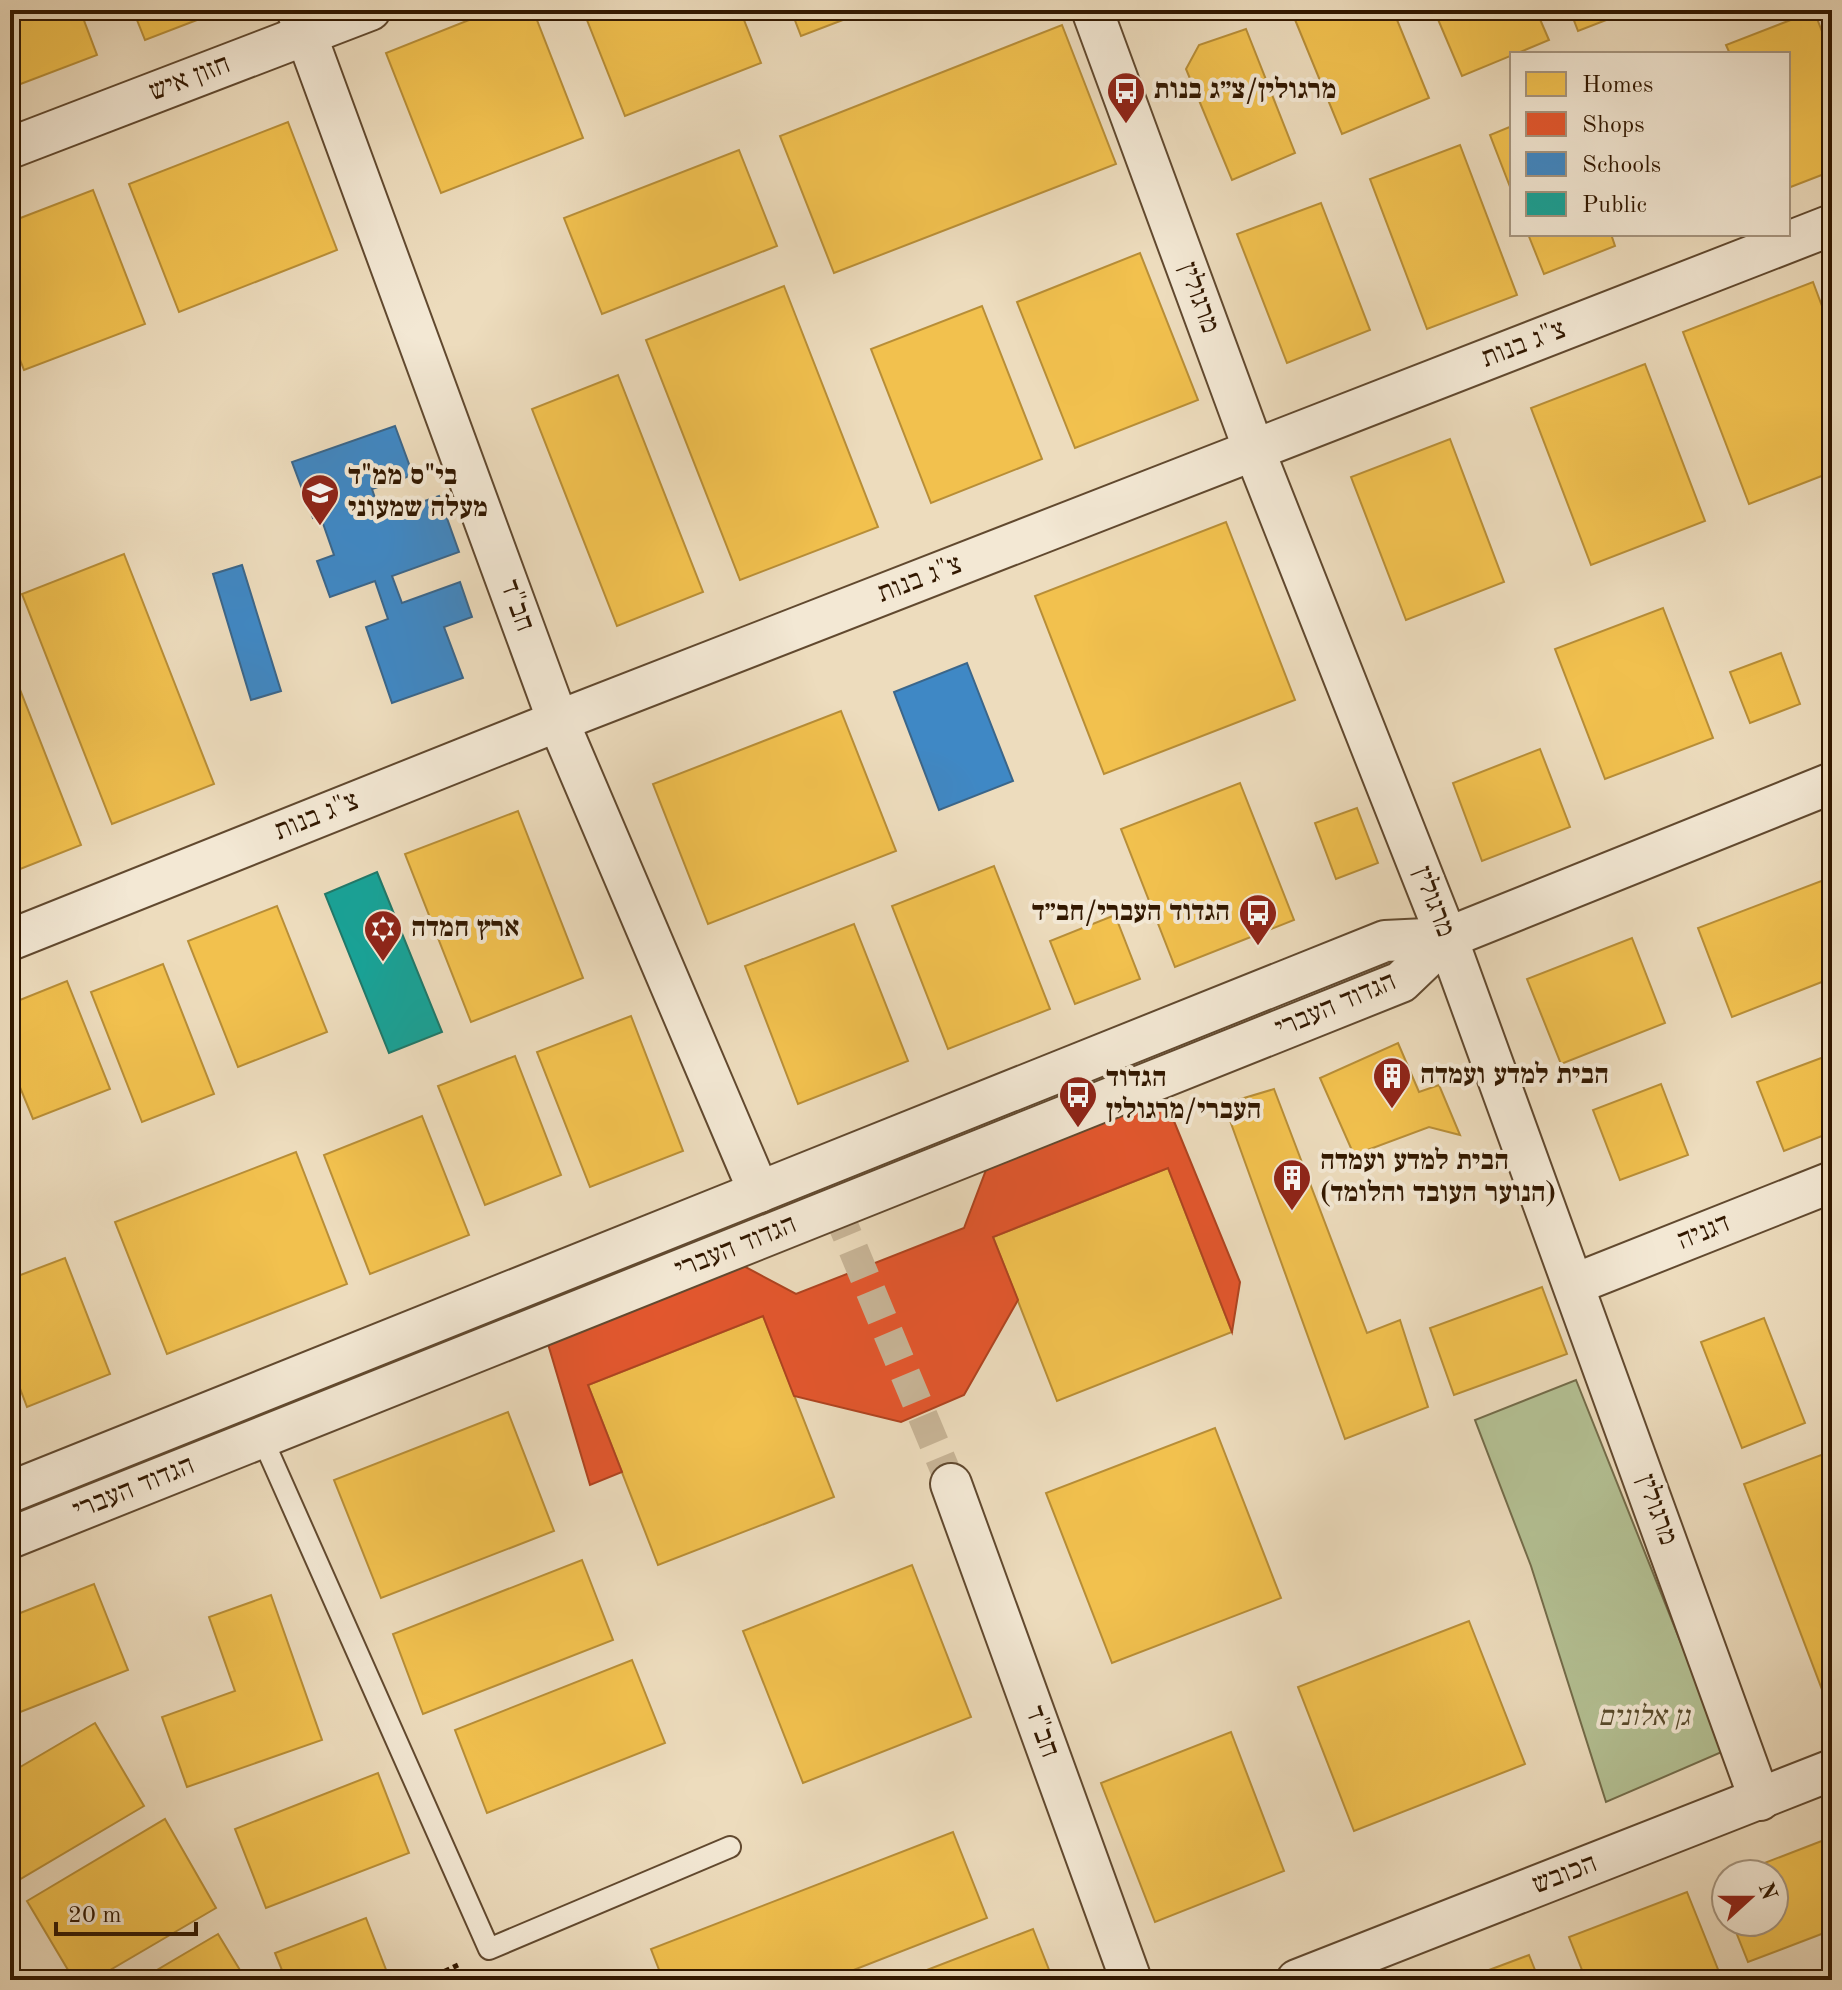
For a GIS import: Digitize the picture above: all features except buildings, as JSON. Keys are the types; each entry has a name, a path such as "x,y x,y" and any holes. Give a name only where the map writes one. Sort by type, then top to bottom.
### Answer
{"street":[{"name":"חזון איש","path":"10,148 302,22 370,10"},
{"name":"מרגולין","path":"1096,11 1254,450 1447,938 1760,1800"},
{"name":"חב\"ד","path":"302,22 558,721 759,1192"},
{"name":"צ\"ג בנות","path":"10,940 558,721 1832,225"},
{"name":"הגדוד העברי","path":"10,1492 1385,941 1447,938 1832,783"},
{"name":"הגדוד העברי","path":"10,1538 1401,982 1447,938"},
{"name":"דגניה","path":"1575,1284 1832,1182"},
{"name":"חב\"ד","path":"951,1484 1131,1980"},
{"name":"הכובש","path":"1297,1980 1832,1770"}],"lane":[{"path":"244,1398 489,1949 730,1847"}],"green space":[{"name":"גן אלונים","path":"1576,1380 1724,1751 1606,1802 1531,1566 1475,1420"}],"tunnel":[{"path":"836,1208 951,1484"}],"place":[{"name":"מרגולין/צ״ג בנות","path":"1126,125"},
{"name":"בי\"ס ממ\"ד מעלה שמעוני","path":"320,527"},
{"name":"הגדוד העברי/חב״ד","path":"1258,947"},
{"name":"ארץ חמדה","path":"383,963"},
{"name":"הבית למדע ועמדה","path":"1392,1110"},
{"name":"הגדוד העברי/מרגולין","path":"1078,1129"},
{"name":"הבית למדע ועמדה (הנוער העובד והלומד)","path":"1292,1212"}]}
